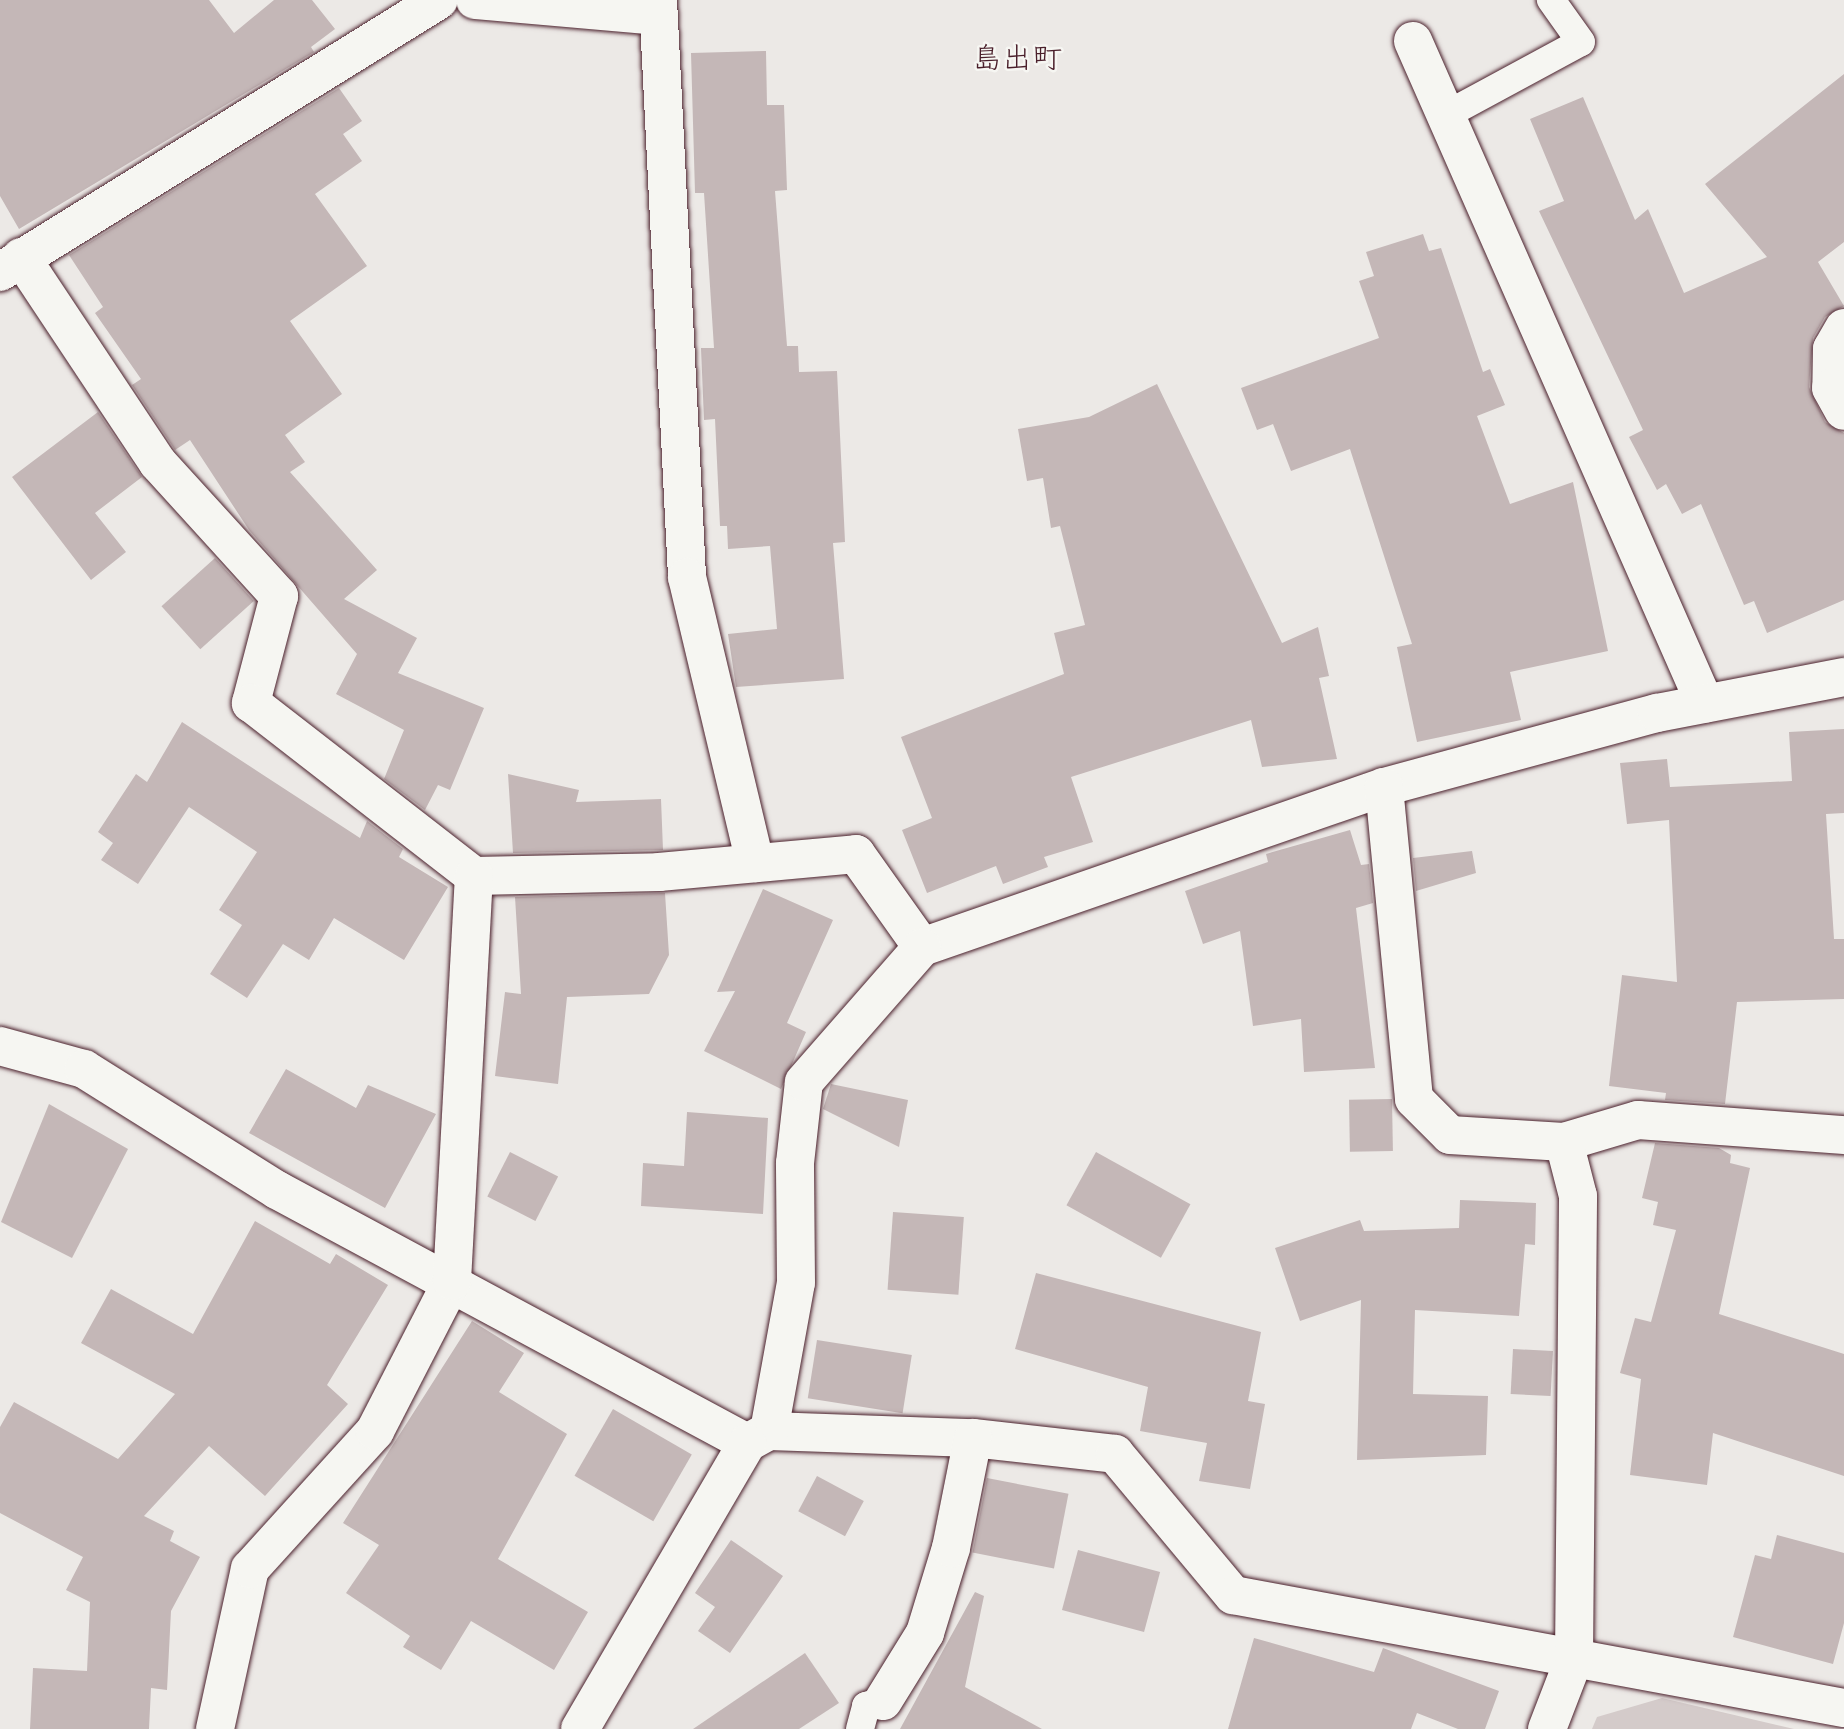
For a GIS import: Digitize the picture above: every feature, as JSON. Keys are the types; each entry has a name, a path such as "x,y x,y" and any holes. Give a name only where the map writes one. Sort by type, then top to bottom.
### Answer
{"street":[{"path":"439,0 10,265 158,463 279,596 251,703 474,876 755,863 856,854 922,947"},
{"path":"475,0 657,8 683,406 687,577 755,863"},
{"path":"1413,41 1705,704"},
{"path":"1844,328 1832,349 1831,388 1844,411"},
{"path":"580,1729 758,1437 796,1283 795,1163 804,1082 922,947 1384,787 1705,704 1844,677"},
{"path":"1384,787 1414,1099 1450,1135 1564,1142 1638,1120 1844,1135"},
{"path":"215,1729 250,1569 375,1431 452,1281 474,876"},
{"path":"0,1046 84,1069 277,1190 758,1437 973,1438 1115,1454 1233,1595 1844,1708"},
{"path":"1547,1729 1574,1659 1578,1196 1564,1142"},
{"path":"871,1715 925,1633 951,1548 973,1438"}],"lane":[{"path":"1446,115 1581,42 1551,0"}],"shaded area":[{"path":"1662,1698 1794,1729 1592,1729 1597,1717"}],"building":[{"path":"0,0 209,0 234,33 274,0 312,0 335,29 311,47 314,52 19,229 0,196"},
{"path":"766,51 767,105 784,105 787,190 775,191 787,346 798,346 799,372 837,371 845,542 833,543 844,679 736,687 728,634 777,629 770,546 728,549 727,526 720,526 715,419 704,420 701,348 714,348 704,193 695,193 691,53"},
{"path":"1844,74 1844,242 1818,262 1844,306 1825,317 1813,338 1809,387 1825,422 1844,433 1844,600 1767,633 1754,601 1744,605 1701,504 1682,514 1666,484 1657,490 1629,437 1643,430 1539,211 1564,201 1530,119 1583,97 1635,220 1648,209 1684,293 1767,257 1705,184"},
{"path":"339,88 362,121 343,134 362,161 315,194 367,266 290,321 342,394 285,435 305,462 290,472 377,570 344,599 417,638 398,673 484,708 450,790 438,785 425,810 384,779 404,730 336,694 357,654 249,530 190,440 175,450 132,385 141,379 95,313 103,307 69,255"},
{"path":"1423,234 1429,251 1441,248 1483,372 1490,369 1505,405 1477,416 1510,504 1573,482 1608,651 1510,672 1521,720 1417,742 1397,647 1412,644 1350,449 1291,471 1273,424 1257,430 1241,388 1379,338 1359,281 1374,276 1366,252"},
{"path":"1157,384 1282,643 1318,627 1329,676 1319,678 1337,759 1262,767 1251,720 1071,777 1093,842 1044,857 1048,867 1003,884 996,866 927,893 902,830 932,818 901,737 1064,674 1054,633 1085,625 1060,526 1051,528 1043,478 1027,481 1018,429 1089,417"},
{"path":"98,412 142,477 95,513 126,552 91,580 12,477"},
{"path":"215,558 254,601 200,649 161,606"},
{"path":"182,722 360,838 367,821 403,849 399,857 448,887 404,960 334,918 309,960 283,944 247,998 210,974 242,925 219,910 257,852 189,807 138,884 101,860 113,843 98,832 136,774 147,782"},
{"path":"1844,729 1844,813 1826,814 1834,939 1844,939 1844,999 1737,1002 1725,1104 1665,1100 1666,1093 1609,1086 1622,975 1677,982 1669,820 1627,824 1620,763 1667,759 1670,787 1792,781 1789,732"},
{"path":"508,774 579,790 576,802 661,799 663,850 513,853"},
{"path":"1350,830 1361,865 1369,864 1373,903 1356,908 1375,1068 1304,1072 1301,1019 1253,1026 1240,931 1203,944 1185,891 1268,862 1266,854"},
{"path":"1472,851 1476,873 1416,891 1413,858"},
{"path":"763,889 833,920 787,1023 806,1032 781,1089 704,1051 735,991 717,992"},
{"path":"665,893 669,955 649,994 567,997 558,1084 495,1076 505,992 521,994 515,897"},
{"path":"286,1069 356,1108 368,1085 436,1114 385,1208 249,1133"},
{"path":"831,1084 908,1100 899,1147 823,1109"},
{"path":"1392,1099 1393,1151 1350,1152 1349,1100"},
{"path":"49,1104 128,1149 72,1258 1,1222"},
{"path":"687,1112 768,1118 763,1214 641,1206 643,1163 684,1166"},
{"path":"1655,1143 1719,1148 1731,1155 1730,1163 1750,1168 1719,1314 1844,1354 1844,1476 1713,1433 1707,1485 1630,1475 1641,1379 1620,1373 1635,1318 1651,1322 1676,1230 1653,1225 1658,1202 1642,1198"},
{"path":"510,1152 558,1177 535,1221 487,1197"},
{"path":"1096,1152 1190,1204 1161,1258 1066,1205"},
{"path":"1460,1200 1536,1203 1535,1245 1525,1244 1519,1316 1415,1310 1413,1394 1488,1396 1486,1455 1357,1460 1361,1300 1300,1321 1275,1248 1360,1220 1364,1231 1459,1228"},
{"path":"893,1212 964,1217 958,1295 888,1290"},
{"path":"255,1221 330,1264 336,1254 388,1285 327,1385 348,1404 265,1496 209,1446 144,1516 174,1531 170,1541 200,1557 171,1611 167,1690 151,1688 149,1729 30,1729 33,1668 87,1671 90,1602 66,1590 83,1557 0,1513 0,1427 14,1402 118,1459 175,1394 81,1343 111,1289 193,1334"},
{"path":"1036,1273 1261,1332 1248,1401 1265,1404 1250,1489 1199,1481 1207,1443 1140,1431 1148,1387 1015,1349"},
{"path":"472,1321 524,1353 499,1392 567,1434 498,1559 588,1612 554,1670 471,1621 441,1670 403,1647 410,1636 346,1593 379,1545 343,1523"},
{"path":"817,1340 912,1355 903,1413 808,1398"},
{"path":"1513,1349 1553,1351 1551,1396 1511,1394"},
{"path":"613,1409 692,1454 653,1521 574,1476"},
{"path":"817,1476 864,1501 845,1536 798,1511"},
{"path":"987,1478 1068,1494 1054,1568 972,1553"},
{"path":"1777,1535 1844,1553 1844,1623 1833,1664 1733,1637 1755,1555 1771,1559"},
{"path":"731,1540 783,1576 730,1653 698,1631 715,1607 695,1593"},
{"path":"1078,1550 1160,1572 1144,1632 1062,1610"},
{"path":"975,1592 984,1596 965,1687 1042,1729 900,1729"},
{"path":"1254,1638 1374,1672 1383,1648 1499,1691 1485,1729 1458,1729 1417,1713 1411,1729 1228,1729"},
{"path":"805,1653 839,1703 799,1729 693,1729"}],"district":[{"name":"島出町","path":"1017,58"}]}
